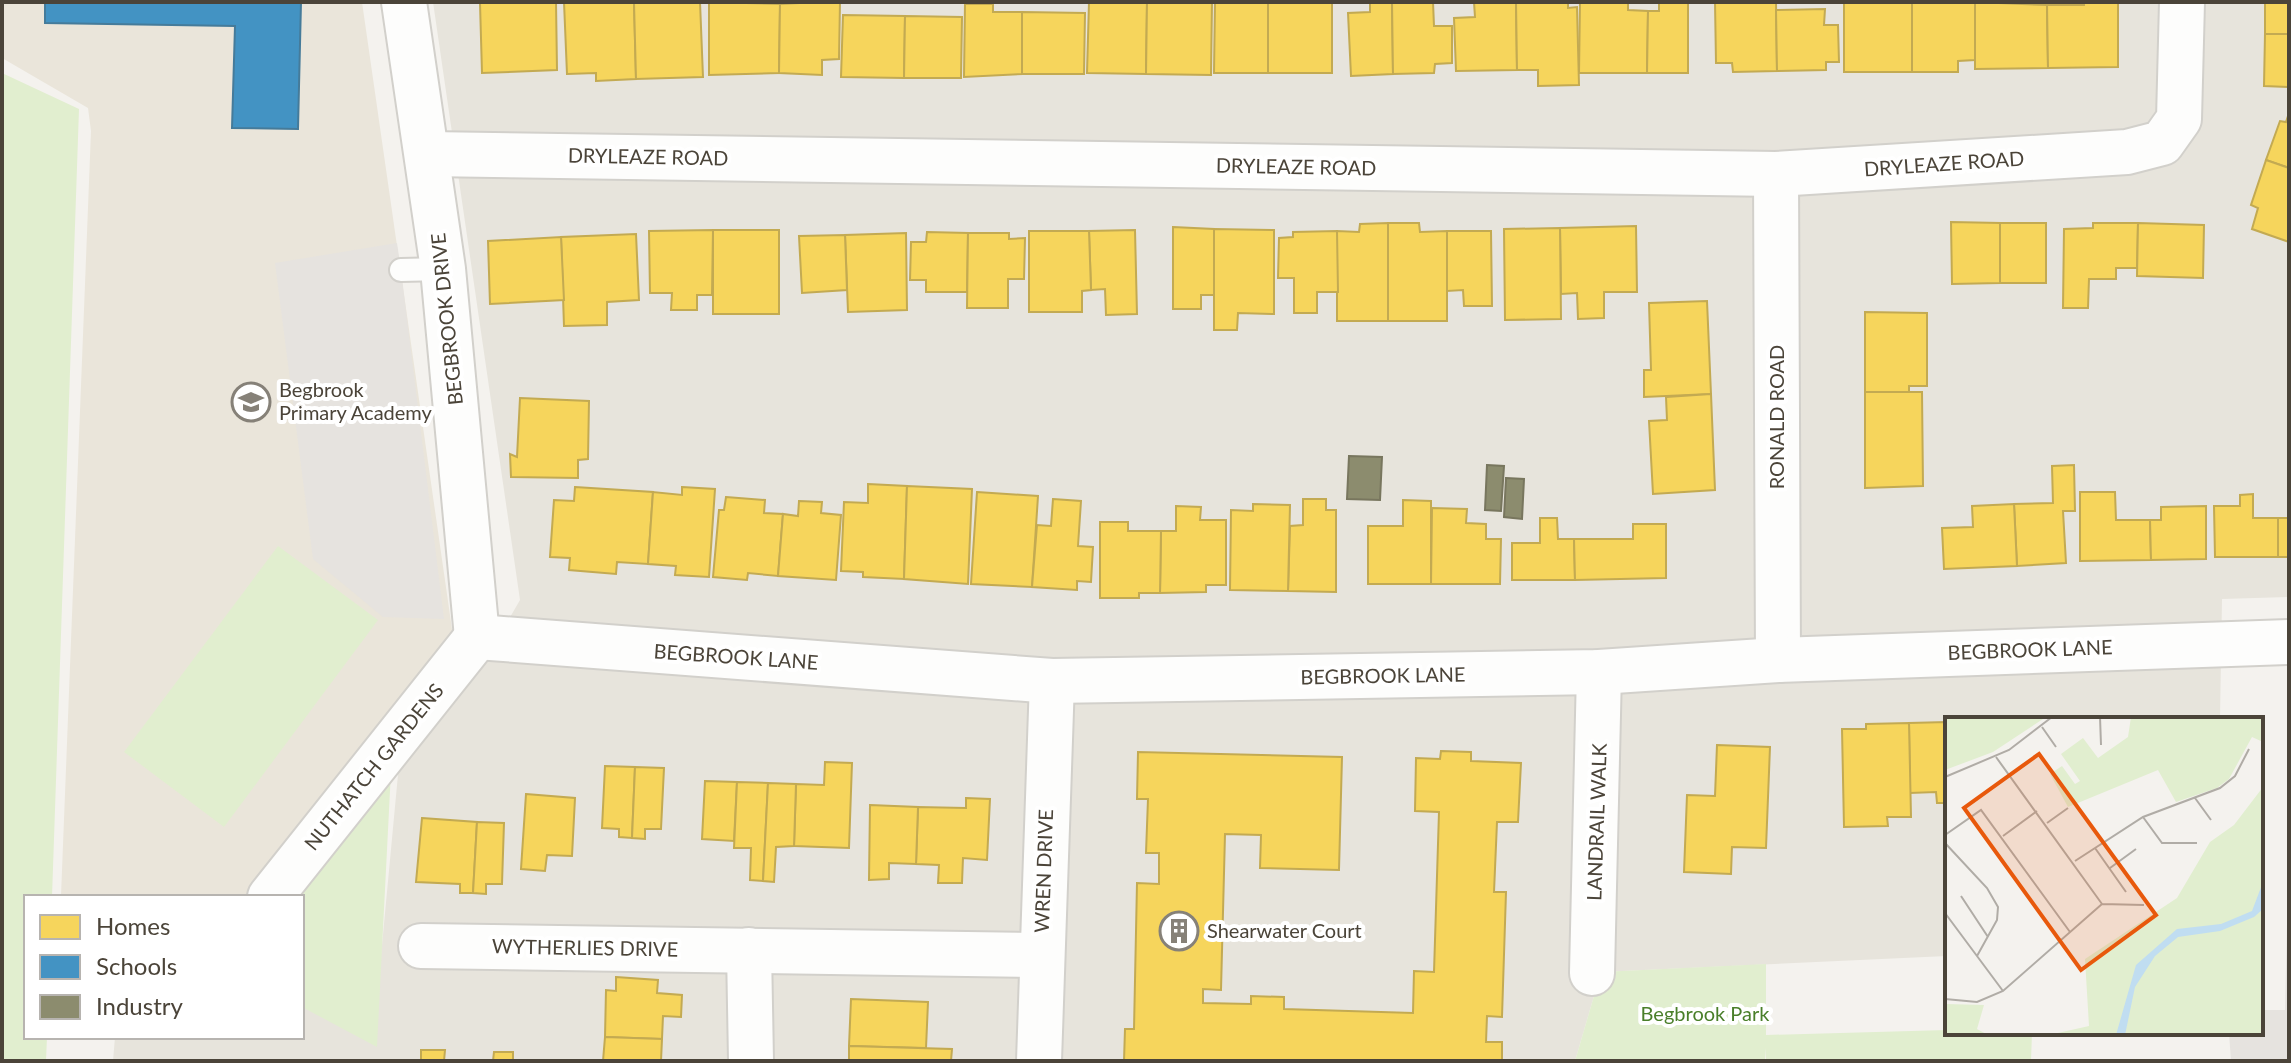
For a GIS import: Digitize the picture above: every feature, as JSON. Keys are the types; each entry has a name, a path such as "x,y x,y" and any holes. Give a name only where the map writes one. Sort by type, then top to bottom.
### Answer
{"street":[{"name":"BEGBROOK DRIVE","path":"404,2 428,154 422,269 477,637"},
{"name":"DRYLEAZE ROAD","path":"428,154 1776,174 2127,152 2162,143 2179,119 2182,2"},
{"name":"RONALD ROAD","path":"1776,174 1778,660"},
{"name":"BEGBROOK LANE","path":"477,637 1052,681 1599,672 1778,660 2289,642"},
{"name":"NUTHATCH GARDENS","path":"272,895 477,637"},
{"name":"LANDRAIL WALK","path":"1592,973 1599,672"},
{"name":"WREN DRIVE","path":"1039,1061 1052,681"},
{"name":"WYTHERLIES DRIVE","path":"421,946 1041,955"},
{"path":"749,950 751,1061"}],"shaded area":[{"name":"Begbrook Primary Academy","path":"2,2 362,2 454,643 247,895 61,895 91,131 88,108 2,58"},
{"path":"433,2 2289,2 2289,597 2222,599 2220,717 1945,717 1945,956 1601,972 1575,1061 113,1061 115,1039 304,1039 304,968 379,977 399,764 478,673 520,600"},
{"path":"397,243 444,619 383,617 313,559 275,263"},
{"path":"2289,837 2289,1061 2231,1061 2229,1035 2263,1035 2263,1010 2285,1010"}],"green space":[{"path":"2,73 79,109 52,895 24,895 24,1039 47,1039 46,1061 2,1061"},
{"path":"278,546 378,620 224,827 124,752"},
{"path":"391,771 377,1047 304,1008 304,895 294,895"},
{"name":"Begbrook Park","path":"1766,964 1766,1035 1945,1030 1945,1035 2032,1035 2031,1061 1766,1061 1765,1048 1765,1061 1575,1061 1601,972"}],"building: Homes":[{"path":"556,2 557,70 482,73 480,3"},
{"path":"564,2 634,2 636,79 596,81 596,73 567,74"},
{"path":"700,2 703,77 636,79 634,3"},
{"path":"709,2 780,4 779,73 709,75"},
{"path":"840,2 839,59 822,60 822,75 779,73 780,4"},
{"path":"1089,2 1147,2 1146,74 1087,73"},
{"path":"1147,2 1212,2 1211,75 1146,74"},
{"path":"1215,2 1268,2 1268,73 1214,73"},
{"path":"1268,2 1332,2 1332,73 1268,73"},
{"path":"1370,2 1392,2 1393,74 1351,76 1348,13 1370,12"},
{"path":"1392,2 1433,2 1434,26 1452,26 1452,63 1435,64 1434,73 1393,74"},
{"path":"1474,2 1516,2 1517,70 1456,71 1454,18 1475,17"},
{"path":"1516,2 1568,2 1568,8 1577,7 1579,85 1538,86 1538,70 1517,70"},
{"path":"1580,2 1628,2 1628,10 1648,11 1647,73 1579,73"},
{"path":"1659,2 1688,2 1688,73 1647,73 1648,11 1659,11"},
{"path":"1715,2 1776,2 1777,71 1733,72 1732,63 1716,63"},
{"path":"1844,2 1912,2 1912,72 1844,72"},
{"path":"1912,2 1975,2 1975,60 1958,61 1958,72 1912,72"},
{"path":"1975,2 2047,5 2048,68 1975,69"},
{"path":"2084,2 2118,2 2118,67 2048,68 2047,5 2084,5"},
{"path":"2265,2 2289,2 2289,34 2265,34"},
{"path":"965,4 993,4 993,12 1022,12 1022,74 964,77"},
{"path":"1825,9 1824,25 1838,25 1839,62 1826,62 1826,70 1777,71 1776,10"},
{"path":"1022,12 1085,13 1084,74 1022,74"},
{"path":"843,15 905,16 904,78 841,77"},
{"path":"905,16 962,17 961,78 904,78"},
{"path":"2265,34 2289,34 2289,87 2264,86"},
{"path":"2289,113 2289,168 2266,160 2280,121 2286,122"},
{"path":"2266,160 2289,168 2289,242 2252,229 2258,208 2251,205"},
{"path":"1951,222 2000,223 2000,283 1952,284"},
{"path":"1388,223 1419,223 1420,232 1447,231 1447,321 1388,321"},
{"path":"1388,223 1388,321 1337,321 1337,231 1359,232 1360,224"},
{"path":"2000,223 2046,223 2046,283 2000,283"},
{"path":"2093,223 2138,223 2137,268 2116,268 2116,279 2089,279 2088,308 2063,308 2064,229 2093,228"},
{"path":"2138,223 2204,225 2203,278 2137,276"},
{"path":"1636,226 1637,292 1604,292 1604,318 1578,319 1577,293 1561,294 1560,228"},
{"path":"1173,227 1214,229 1214,295 1201,295 1201,309 1173,309"},
{"path":"1560,228 1561,319 1505,320 1504,229"},
{"path":"1214,229 1274,230 1274,314 1238,313 1237,330 1214,330"},
{"path":"713,230 779,230 779,314 713,314"},
{"path":"713,230 712,295 697,295 697,310 671,310 672,293 650,293 649,231"},
{"path":"1135,230 1137,314 1106,315 1105,289 1091,290 1089,231"},
{"path":"1029,231 1089,231 1091,290 1082,291 1082,312 1029,312"},
{"path":"1337,231 1338,292 1317,292 1317,313 1294,313 1294,278 1278,278 1279,238 1293,237 1293,232"},
{"path":"1447,231 1491,231 1492,306 1464,306 1463,290 1447,291"},
{"path":"927,232 968,233 967,292 926,292 926,280 910,280 911,242 926,242"},
{"path":"906,233 907,310 848,312 845,235"},
{"path":"968,233 1009,233 1009,239 1025,238 1024,279 1008,279 1008,308 967,308"},
{"path":"636,234 639,300 607,302 607,325 564,326 561,237"},
{"path":"845,235 847,290 802,293 799,236"},
{"path":"561,237 564,300 490,304 488,241"},
{"path":"1707,301 1711,394 1644,397 1644,370 1651,370 1649,303"},
{"path":"1865,312 1927,313 1927,386 1909,386 1909,393 1865,392"},
{"path":"1865,392 1922,392 1923,486 1865,488"},
{"path":"1711,394 1715,490 1653,494 1649,421 1667,420 1666,397"},
{"path":"520,398 589,401 588,459 578,460 578,478 511,477 510,454 517,457"},
{"path":"2074,465 2075,511 2063,511 2066,563 2017,566 2014,504 2053,503 2052,466"},
{"path":"868,484 907,486 904,579 863,577 863,572 841,571 844,502 868,503"},
{"path":"907,486 972,489 968,584 904,579"},
{"path":"575,487 653,492 648,564 617,562 616,574 569,570 570,558 550,557 554,500 574,501"},
{"path":"682,487 715,489 709,577 675,575 676,566 648,564 653,492 682,495"},
{"path":"977,492 1038,496 1032,587 971,584"},
{"path":"2080,492 2115,492 2116,520 2150,520 2151,560 2080,561"},
{"path":"2253,494 2253,518 2278,518 2278,557 2215,557 2214,506 2240,506 2240,495"},
{"path":"726,497 765,500 764,513 783,514 778,576 748,573 747,580 713,577 719,510 724,510"},
{"path":"1053,499 1081,501 1078,546 1093,547 1091,582 1077,581 1077,590 1032,587 1037,525 1051,526"},
{"path":"1303,499 1326,499 1326,510 1336,510 1336,592 1288,591 1290,526 1303,525"},
{"path":"1403,500 1431,501 1431,584 1368,584 1368,526 1403,526"},
{"path":"799,501 822,502 821,513 841,515 836,580 778,576 783,514 798,516"},
{"path":"1253,504 1290,505 1288,591 1230,590 1231,510 1253,511"},
{"path":"2014,504 2017,566 1944,569 1942,528 1973,527 1972,506"},
{"path":"1176,506 1201,507 1200,520 1226,520 1226,585 1206,585 1206,592 1160,593 1161,531 1176,531"},
{"path":"2206,506 2206,559 2151,560 2150,520 2161,520 2161,507"},
{"path":"1432,508 1467,509 1466,523 1486,524 1486,539 1501,539 1500,584 1431,584"},
{"path":"1540,518 1557,518 1558,539 1574,539 1575,580 1512,580 1512,543 1540,543"},
{"path":"2278,518 2289,518 2289,557 2278,557"},
{"path":"1100,522 1128,522 1128,531 1161,531 1160,593 1139,593 1139,598 1100,598"},
{"path":"1633,524 1666,524 1666,578 1575,580 1574,539 1633,539"},
{"path":"1945,722 1945,803 1937,803 1936,792 1910,793 1909,723"},
{"path":"1909,723 1911,817 1887,817 1888,826 1844,827 1842,729 1866,729 1866,724"},
{"path":"1717,745 1770,747 1766,848 1732,847 1731,874 1684,872 1687,795 1715,796"},
{"name":"Shearwater Court","path":"1441,751 1471,752 1471,761 1521,763 1518,822 1497,822 1494,892 1506,892 1502,1017 1487,1016 1486,1042 1502,1042 1502,1061 1124,1061 1125,1029 1134,1029 1137,883 1159,884 1159,853 1146,853 1148,799 1137,799 1138,752 1342,757 1339,870 1260,868 1261,835 1225,834 1221,990 1203,989 1203,1003 1251,1004 1251,996 1284,997 1284,1009 1413,1013 1414,971 1434,972 1439,812 1415,811 1416,758 1440,759"},
{"path":"825,762 852,763 849,848 794,846 796,784 824,785"},
{"path":"605,766 635,767 632,838 619,837 619,829 602,828"},
{"path":"635,767 664,768 661,829 645,829 645,839 632,838"},
{"path":"705,781 737,782 734,841 702,839"},
{"path":"737,782 768,783 763,881 750,880 751,848 734,848"},
{"path":"768,783 796,784 794,846 776,847 774,882 763,881"},
{"path":"526,794 575,798 572,856 547,855 545,871 521,869"},
{"path":"966,798 990,799 987,860 963,858 962,883 938,883 939,865 916,864 918,807 966,808"},
{"path":"870,805 918,807 916,864 889,863 889,879 869,880"},
{"path":"422,818 477,822 473,893 460,893 460,884 416,882"},
{"path":"477,822 504,823 502,884 486,884 486,894 473,893"},
{"path":"616,977 658,980 657,993 682,995 681,1017 663,1016 662,1039 605,1037 606,990 616,991"},
{"path":"851,999 928,1002 926,1048 849,1046"},
{"path":"605,1037 662,1039 661,1061 603,1061"},
{"path":"849,1046 952,1049 951,1061 849,1061"},
{"path":"421,1050 445,1050 444,1061 421,1061"},
{"path":"494,1052 513,1052 513,1061 493,1061"}],"building: Schools":[{"path":"45,2 301,2 298,129 232,128 235,26 45,23"}],"building: Industry":[{"path":"1349,456 1382,457 1380,500 1347,499"},
{"path":"1487,465 1504,466 1501,511 1485,510"},
{"path":"1506,478 1524,479 1522,519 1504,517"}],"place":[{"name":"Begbrook Primary Academy","path":"251,402"},
{"name":"Shearwater Court","path":"1179,931"}]}
